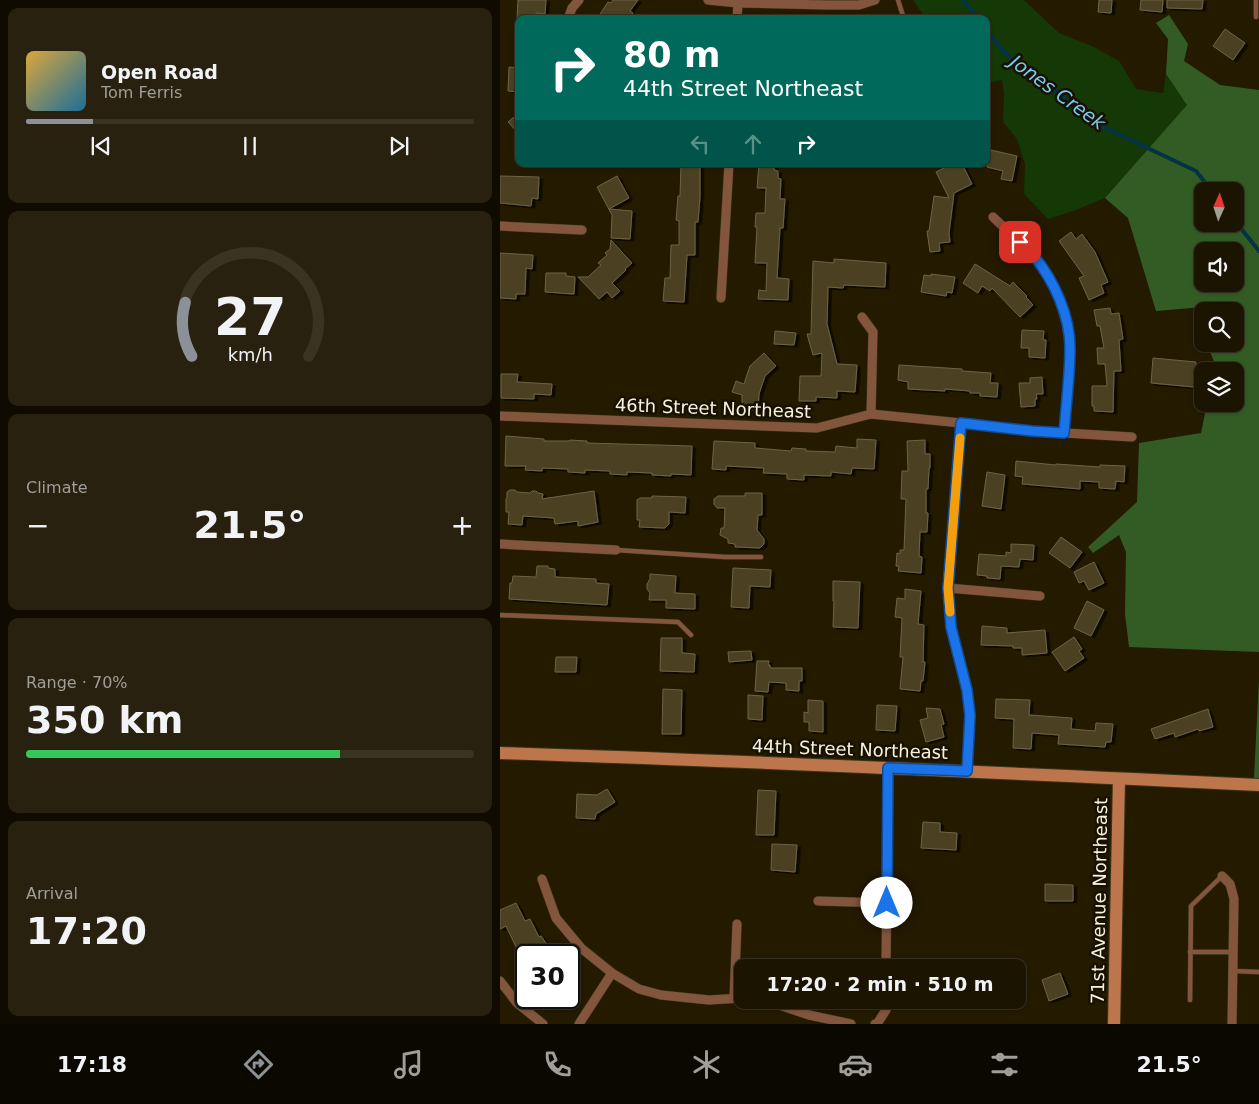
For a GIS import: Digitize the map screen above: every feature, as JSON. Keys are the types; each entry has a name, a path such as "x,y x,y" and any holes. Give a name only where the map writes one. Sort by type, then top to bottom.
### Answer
{"street":[{"path":"569,15 572,8 579,0"},
{"path":"708,0 738,3 828,5 859,5 875,0"},
{"path":"737,15 738,3"},
{"path":"721,298 729,167"},
{"path":"993,216 1033,255 1049,278 1058,296 1066,322 1070,346 1064,433"},
{"path":"500,226 582,230"},
{"path":"862,317 873,332 871,414"},
{"name":"46th Street Northeast","path":"500,416 817,428 871,414 1032,431 1132,437"},
{"path":"961,423 948,588 951,627 967,690 970,715 967,771"},
{"path":"500,544 616,550"},
{"path":"948,588 1040,596"},
{"name":"44th Street Northeast","path":"500,754 624,757 967,771 1259,785"},
{"path":"886,959 888,768"},
{"name":"71st Avenue Northeast","path":"1114,1024 1119,779"},
{"path":"1222,876 1230,884 1234,899 1232,1024"},
{"path":"542,878 556,918 581,948 612,974 639,989 661,995 709,1000 734,998"},
{"path":"818,901 887,903"},
{"path":"737,924 737,959"},
{"path":"579,1024 612,974"},
{"path":"500,981 517,1003 543,1024"},
{"path":"791,1009 851,1024"},
{"path":"876,1024 886,1009"}],"lane":[{"path":"898,0 903,15"},
{"path":"1256,0 1256,17"},
{"path":"616,550 725,557 761,557"},
{"path":"500,615 678,622 692,636"},
{"path":"1190,1000 1191,906 1222,876"},
{"path":"1190,952 1234,952"},
{"path":"1233,972 1259,972"}],"green space":[{"path":"913,0 1024,0 1059,33 1094,47 1119,61 1136,89 1163,93 1166,74 1188,105 1105,198 1048,219 1024,194 1025,164 1017,139 1003,122 1004,94 1002,80 990,82 990,15 923,15"},
{"path":"1169,15 1188,44 1184,61 1220,85 1259,90 1259,652 1129,647 1125,614 1126,552 1119,535 1093,553 1088,547 1137,502 1139,443 1201,433 1205,412 1244,412 1244,362 1214,362 1210,352 1244,352 1244,302 1194,302 1194,308 1156,311 1128,218 1105,198 1187,105 1166,74 1168,39 1156,23"},
{"path":"1259,679 1259,779 1254,778"}],"building":[{"path":"518,0 546,0 545,14 517,15"},
{"path":"613,0 638,0 630,11 633,13 632,15 600,14 608,2 611,3"},
{"path":"1099,0 1112,0 1111,13 1098,12"},
{"path":"1141,0 1163,0 1162,12 1140,10"},
{"path":"1167,0 1203,0 1202,9 1167,8"},
{"path":"1225,29 1245,43 1233,60 1213,46"},
{"path":"509,67 515,68 515,92 508,91"},
{"path":"515,116 515,130 508,122"},
{"path":"991,150 1017,156 1012,181 1001,179 1003,171 987,167 990,167"},
{"path":"681,167 700,167 698,222 695,222 695,255 687,255 684,302 663,301 665,278 670,278 671,245 679,245 679,221 676,220 678,196 680,196"},
{"path":"759,167 774,167 774,170 778,171 778,178 781,179 780,199 785,199 783,228 780,228 777,278 789,279 788,300 758,299 759,290 766,291 767,263 755,263 756,213 765,213 766,188 757,188"},
{"path":"946,167 964,167 972,184 954,193 949,233 950,242 939,243 940,251 930,252 927,231 929,231 934,196 949,198 936,172"},
{"path":"500,176 539,177 538,199 532,198 531,206 500,203"},
{"path":"617,176 629,198 609,209 632,211 630,239 611,238 612,215 597,187"},
{"path":"1071,232 1076,239 1082,234 1095,252 1108,282 1101,285 1104,293 1089,300 1079,278 1084,276 1059,241"},
{"path":"611,240 632,263 612,283 620,291 612,298 607,292 599,299 578,277 588,277 601,265 598,263 607,255 605,253 610,249"},
{"path":"500,253 533,255 532,269 526,268 525,294 516,294 516,299 500,298"},
{"path":"834,259 886,263 885,287 844,285 843,288 828,287 827,324 837,364 857,365 855,392 837,391 837,398 816,397 816,401 799,401 800,376 821,376 822,353 813,355 807,334 811,334 813,261 834,263"},
{"path":"975,264 1010,286 1013,282 1033,305 1020,317 992,288 990,291 982,286 978,293 963,283"},
{"path":"546,273 566,273 566,276 575,277 574,294 545,292"},
{"path":"931,274 955,277 952,293 947,292 946,296 921,292 924,275 931,276"},
{"path":"1110,308 1111,314 1119,313 1123,339 1119,340 1121,371 1114,371 1113,412 1094,411 1094,406 1092,406 1092,386 1107,386 1105,364 1098,364 1097,348 1104,348 1100,326 1097,326 1094,310"},
{"path":"1022,330 1044,331 1043,340 1046,340 1045,358 1029,357 1029,348 1021,348"},
{"path":"775,331 796,333 794,345 774,344"},
{"path":"764,353 776,366 765,376 759,394 758,410 742,410 742,395 732,392 736,381 744,384 750,366"},
{"path":"1153,358 1196,362 1194,362 1194,387 1151,383"},
{"path":"899,365 991,373 990,383 998,383 997,397 980,396 980,393 970,393 970,391 908,389 908,382 898,380"},
{"path":"501,374 518,374 517,382 552,384 551,395 534,394 534,399 501,398"},
{"path":"1042,377 1043,394 1036,394 1035,406 1021,407 1019,383 1030,383 1030,378"},
{"path":"506,436 544,439 544,441 570,440 587,441 587,443 692,446 691,475 671,474 671,476 627,472 627,475 610,474 610,471 585,470 585,473 568,472 568,469 542,468 542,471 525,470 526,466 505,466"},
{"path":"857,439 876,440 874,469 852,468 851,474 831,472 831,476 804,475 804,480 787,479 787,474 763,473 764,468 726,466 726,470 712,469 714,441 755,443 755,448 791,451 792,448 806,449 806,451 835,452 836,446 857,448"},
{"path":"925,440 925,454 930,454 930,468 928,489 926,489 927,532 920,532 919,556 922,557 921,573 898,571 899,566 896,566 897,553 900,554 900,550 904,550 906,499 901,499 902,471 908,471 907,441"},
{"path":"1016,461 1056,465 1125,466 1124,482 1116,481 1115,489 1099,488 1099,482 1080,481 1080,489 1022,484 1023,477 1015,476"},
{"path":"987,472 1005,475 1001,509 982,506"},
{"path":"510,490 530,493 536,491 543,494 542,499 594,491 598,522 578,526 578,521 555,524 554,518 523,516 522,525 508,524 509,512 506,512 506,499 507,492"},
{"path":"745,493 762,493 762,515 758,515 757,530 764,539 764,544 760,548 735,547 735,544 728,543 728,539 720,535 721,528 724,528 725,508 717,508 714,504 714,499 718,496 745,496"},
{"path":"652,496 686,497 685,513 669,512 669,524 665,528 639,527 640,520 637,520 637,500 640,498 652,498"},
{"path":"1061,537 1082,552 1070,568 1049,553"},
{"path":"1011,544 1034,545 1033,560 1020,559 1019,567 1001,566 1000,579 977,575 979,554 1006,556 1006,552 1011,553"},
{"path":"1094,562 1104,583 1089,590 1084,581 1079,583 1074,572"},
{"path":"537,566 548,566 548,568 555,569 555,577 596,579 596,583 609,584 607,605 509,599 510,583 512,583 513,576 536,577"},
{"path":"733,568 771,570 770,587 750,586 749,608 731,607"},
{"path":"650,574 676,576 675,593 695,594 695,609 666,608 666,600 649,600 650,593 647,589 647,584"},
{"path":"833,581 860,582 858,628 833,627"},
{"path":"905,589 921,591 918,624 924,625 923,662 925,662 920,691 900,689 903,657 900,657 902,618 895,617 897,598 905,599"},
{"path":"1087,601 1104,610 1091,636 1074,628"},
{"path":"982,626 1007,628 1007,633 1045,630 1047,653 1022,655 1022,648 981,645"},
{"path":"1074,637 1082,649 1079,651 1084,658 1065,671 1052,652"},
{"path":"661,638 682,638 682,653 695,654 694,672 660,671"},
{"path":"751,651 752,660 729,662 728,652"},
{"path":"556,657 577,657 576,672 555,672"},
{"path":"757,661 769,661 768,665 770,665 770,668 802,668 802,681 799,681 799,691 786,690 786,683 769,682 768,692 755,691"},
{"path":"663,689 682,690 681,734 662,734"},
{"path":"748,695 763,696 762,720 748,719"},
{"path":"996,699 1030,700 1029,715 1072,718 1071,729 1095,731 1096,723 1113,724 1111,742 1106,742 1105,747 1058,744 1059,735 1032,733 1031,749 1013,748 1014,719 995,718"},
{"path":"808,700 823,701 823,732 809,731 809,722 804,722 804,712 808,713"},
{"path":"877,705 897,706 895,731 876,730"},
{"path":"926,708 940,709 944,724 941,725 944,737 926,742 920,720 928,718"},
{"path":"1208,709 1213,727 1199,731 1198,729 1175,737 1174,733 1155,739 1151,729"},
{"path":"607,789 615,802 596,814 595,819 576,818 577,794 597,795"},
{"path":"758,790 776,791 774,835 756,835"},
{"path":"923,822 940,823 940,832 957,833 956,850 921,848"},
{"path":"772,844 797,845 795,872 771,870"},
{"path":"1045,884 1073,885 1073,901 1045,901"},
{"path":"516,903 525,921 530,919 539,937 541,936 547,944 515,945 506,926 500,929 500,910"},
{"path":"1060,973 1068,994 1049,1001 1042,980"}],"waterway":[{"name":"Jones Creek","path":"963,0 975,15"},
{"name":"Jones Creek","path":"990,35 1005,53 1099,125 1196,171 1205,182"},
{"name":"Jones Creek","path":"1244,232 1259,251"}],"slow traffic":[{"path":"950,612 948,588 960,438"}],"route":[{"path":"887,903 888,768 967,771 970,715 967,690 951,627 948,588 961,423 1064,433 1070,346 1066,322 1058,296 1049,278 1033,255 1020,242"}]}
